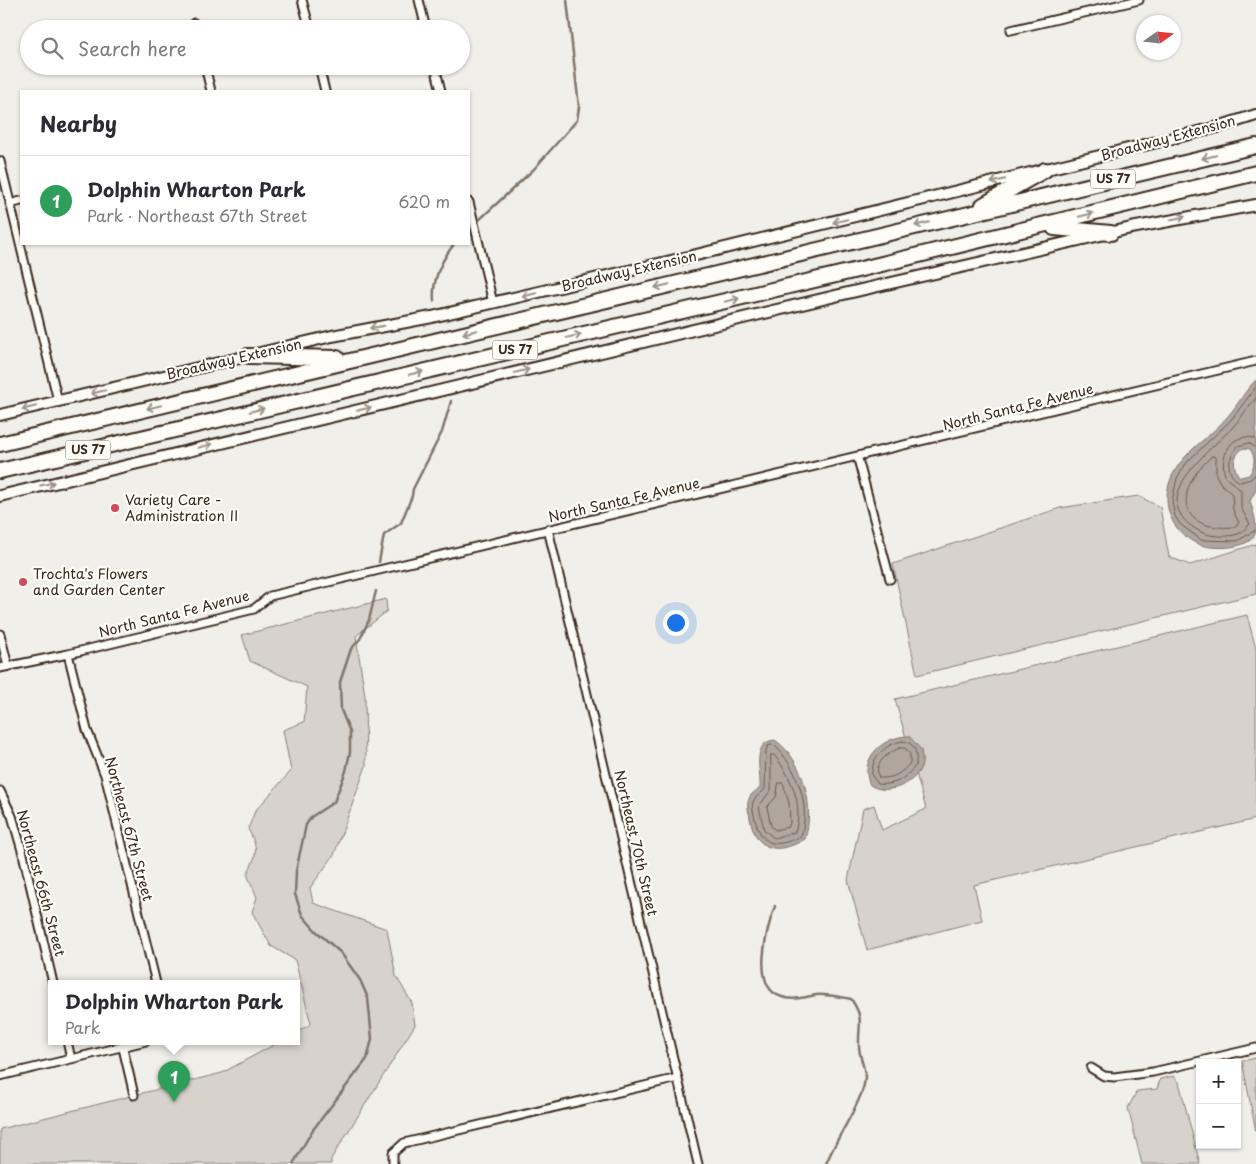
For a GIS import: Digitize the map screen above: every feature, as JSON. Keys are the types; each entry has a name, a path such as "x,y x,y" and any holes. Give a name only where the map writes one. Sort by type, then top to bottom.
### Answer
{"highway":[{"name":"Broadway Extension","path":"0,444 969,212 1256,146"},
{"path":"969,212 1045,170"},
{"name":"US 77","path":"0,471 1038,227 1256,173"},
{"path":"1038,227 1110,232"},
{"path":"248,356 355,359"}],"main road":[{"name":"Broadway Extension","path":"0,415 332,336 406,323 494,303 1045,170 1218,127 1256,115"},
{"path":"0,496 1110,232 1256,204"}],"street":[{"path":"302,0 308,20"},
{"path":"419,0 424,20"},
{"path":"1012,30 1139,0"},
{"path":"207,75 211,90"},
{"path":"321,75 325,90"},
{"path":"437,75 441,90"},
{"path":"0,161 58,401"},
{"path":"10,204 20,202"},
{"path":"470,206 494,303"},
{"name":"North Santa Fe Avenue","path":"0,668 68,654 254,609 270,596 548,529 858,459 1256,361"},
{"path":"858,459 890,579"},
{"name":"Northeast 70th Street","path":"548,529 698,1164"},
{"path":"0,634 8,666"},
{"name":"Northeast 67th Street","path":"68,654 87,730 105,776 155,980"},
{"name":"Northeast 66th Street","path":"0,791 12,816 23,854 53,980"},
{"path":"68,1045 71,1059"},
{"path":"0,1076 132,1045"},
{"path":"122,1048 134,1095"},
{"path":"1091,1068 1108,1077 1122,1076 1256,1048"},
{"path":"392,1164 393,1153 404,1144 678,1078"}],"shaded area":[{"path":"1138,496 1160,507 1169,557 1190,565 1256,544 1256,594 917,675 893,564 1060,508"},
{"path":"386,599 387,611 356,636 365,696 366,766 334,855 310,888 313,903 387,929 396,976 412,1003 415,1025 331,1159 331,1164 0,1164 0,1129 222,1073 274,1045 300,1045 300,1030 311,1024 295,960 271,946 252,912 257,897 247,874 255,857 254,842 248,829 255,811 291,771 283,730 304,722 307,687 250,661 242,635"},
{"path":"1247,615 1256,649 1256,819 974,885 982,920 867,950 848,880 863,809 874,805 882,830 926,809 895,699"},
{"path":"1256,1058 1256,1132 1242,1061"},
{"path":"1174,1076 1179,1082 1200,1164 1142,1164 1128,1108 1137,1091 1157,1089 1160,1079"}],"water":[{"path":"1256,380 1256,490 1250,501 1256,531 1248,542 1240,545 1222,548 1204,546 1188,539 1174,524 1167,505 1169,484 1178,465 1232,412","holes":["1244,448 1250,449 1254,459 1253,468 1249,475 1240,477 1236,470 1235,458"]},
{"path":"909,736 921,750 922,763 917,773 906,784 899,787 884,789 870,785 867,766 875,751 890,740"},
{"path":"775,740 793,759 800,772 805,785 809,813 805,839 786,847 777,848 763,844 757,838 748,806 748,801 753,793 760,788 760,752 768,742"}],"waterway":[{"path":"478,221 534,169 577,120 579,107 567,0"},
{"path":"434,301 434,286 438,271 453,245"},
{"path":"379,562 384,535 401,523 413,489 442,432 451,401"},
{"path":"293,1164 312,1131 367,1059 372,1039 368,998 360,980 341,953 316,931 302,915 295,894 296,871 306,825 311,817 334,802 346,771 350,752 350,732 341,710 340,682 351,649 360,639 369,620 376,591"},
{"path":"775,906 768,928 764,956 766,982 772,991 790,999 816,995 851,999 858,1012 860,1022 859,1046 865,1073 864,1086 855,1108 826,1164"}],"place":[{"name":"Variety Care - Administration II","path":"115,508"},
{"name":"Trochta's Flowers and Garden Center","path":"23,582"},
{"name":"Dolphin Wharton Park","path":"174,1102"}]}
